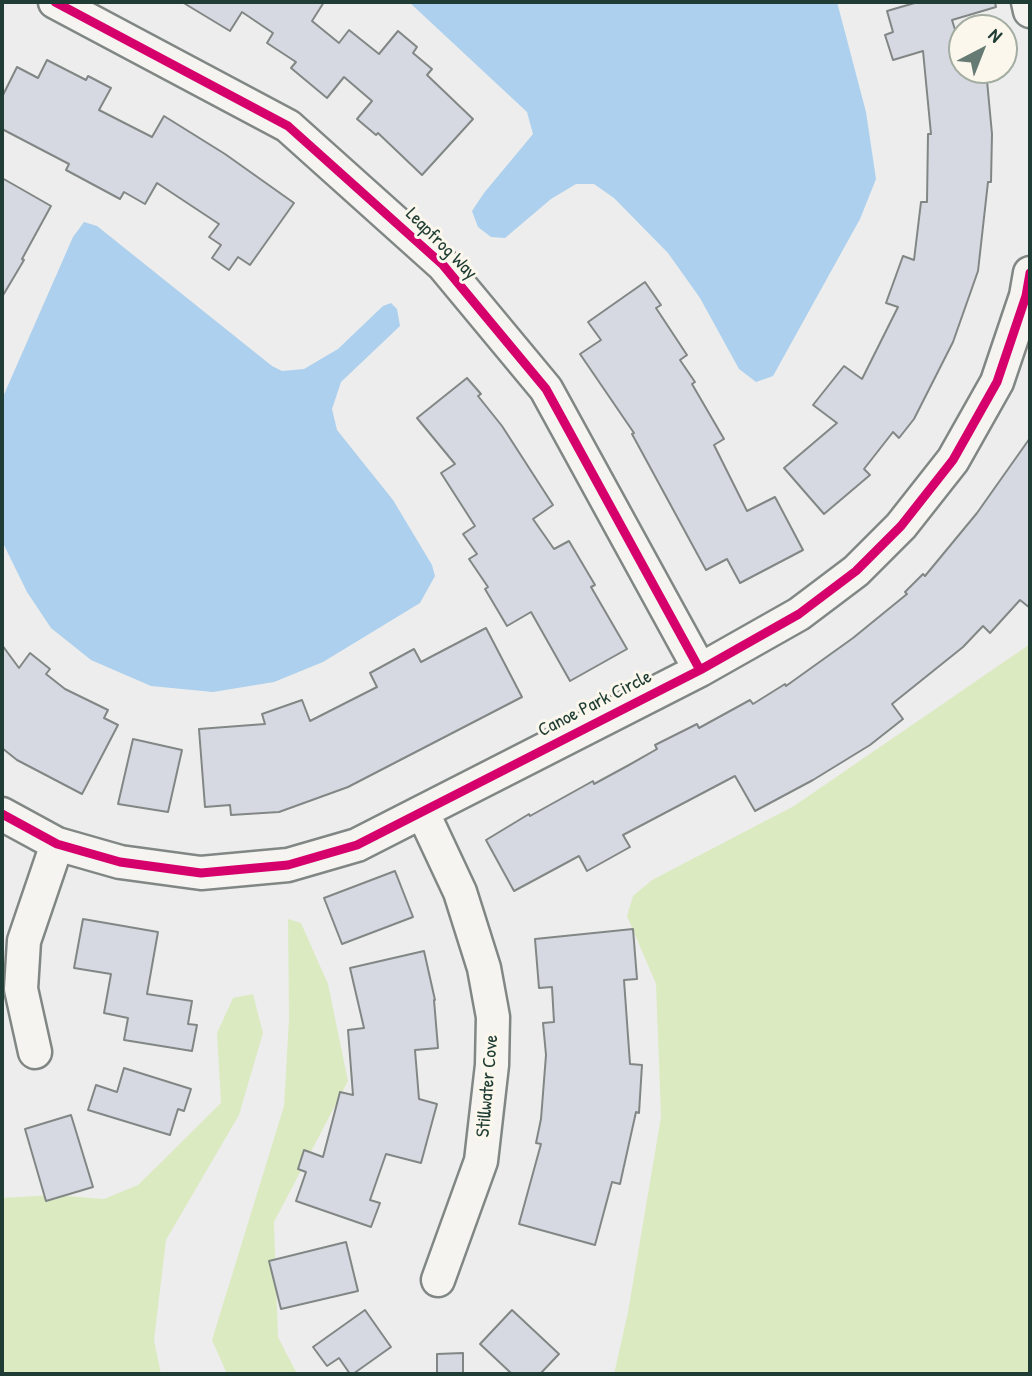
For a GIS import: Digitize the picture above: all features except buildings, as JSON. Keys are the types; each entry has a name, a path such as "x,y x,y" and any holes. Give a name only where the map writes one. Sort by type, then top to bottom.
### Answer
{"street":[{"name":"Leapfrog Way","path":"55,2 288,126 443,265 546,389 699,670"},
{"path":"1028,2 1030,11"},
{"name":"Canoe Park Circle","path":"2,814 57,845 120,862 201,873 288,864 357,845 699,670 799,614 856,571 901,527 953,460 997,382 1026,296 1030,273"},
{"name":"Stillwater Cove","path":"423,813 460,892 484,968 493,1017 492,1065 481,1161 438,1280"},
{"path":"36,1052 21,989 24,941 57,845"}],"green space":[{"path":"1030,644 1030,1374 614,1374 628,1312 661,1117 656,984 627,916 633,896 652,880 794,806"},
{"path":"288,919 301,923 328,984 348,1081 274,1222 278,1337 297,1374 227,1374 212,1340 284,1106 289,1019"},
{"path":"253,994 263,1033 239,1115 166,1240 154,1340 161,1374 2,1374 2,1198 53,1195 104,1199 138,1185 221,1103 217,1033 233,998"}],"water":[{"path":"409,2 837,2 866,112 876,179 860,219 773,376 756,382 739,369 700,298 668,253 614,198 594,184 576,184 551,199 505,238 491,237 478,227 472,211 533,134 527,112"},
{"path":"84,222 97,226 272,366 282,371 304,369 338,349 383,306 391,303 397,309 400,326 341,382 332,409 337,430 393,500 432,565 435,576 420,603 323,662 274,682 213,692 151,686 91,660 51,628 27,592 2,541 2,399 73,237"}],"cycle path":[{"path":"55,2 288,126 443,265 546,389 700,670"},
{"path":"2,814 57,844 120,862 201,873 288,865 357,845 700,670 799,614 856,571 901,526 953,460 997,382 1026,296 1030,273"}]}
